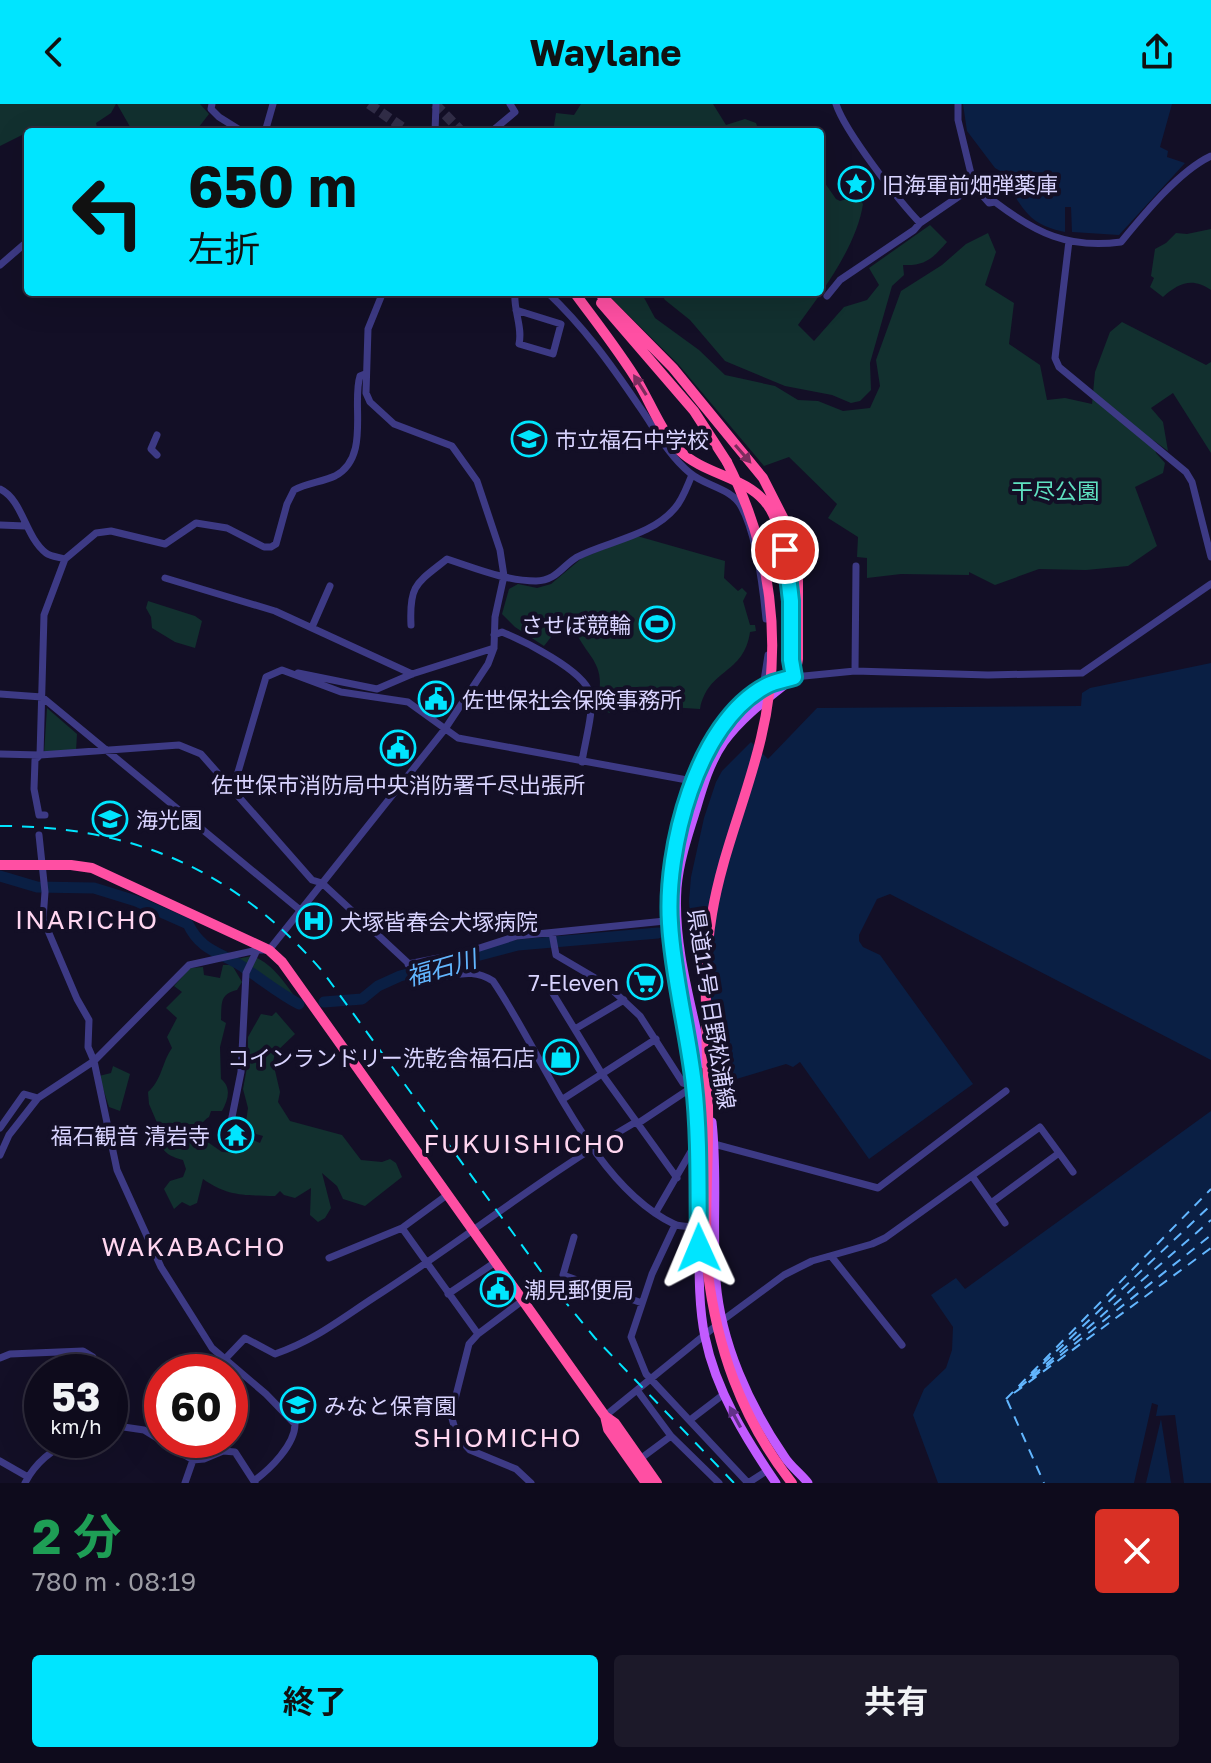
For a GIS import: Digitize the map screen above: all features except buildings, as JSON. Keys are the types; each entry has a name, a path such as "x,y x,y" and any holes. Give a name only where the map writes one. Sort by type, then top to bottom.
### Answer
{"highway":[{"path":"578,296 625,361 678,449 701,465 758,493 772,511 788,568 794,677"},
{"path":"579,296 645,355"},
{"path":"598,296 694,411 727,462 751,516 762,553 772,612 771,683 761,740 719,880 708,948 707,1265 712,1311 730,1375 756,1430 792,1483"},
{"path":"599,296 682,378 763,478 776,503 791,533 798,569 798,659 794,677"},
{"path":"0,865 92,868 263,950 297,983 494,1263 657,1483"},
{"path":"605,1416 608,1429 646,1483"}],"main road":[{"name":"県道11号 日野松浦線","path":"776,1483 724,1394 705,1336 694,1086 673,920 702,759 719,730 741,705 763,687 794,677"},
{"name":"県道11号 日野松浦線","path":"699,782 738,725 794,677"},
{"name":"県道11号 日野松浦線","path":"673,920 708,1082 714,1144 716,1283 723,1320 736,1367 753,1406 785,1458 808,1483"}],"street":[{"path":"212,104 211,109 219,117 237,128"},
{"path":"266,128 273,104"},
{"path":"435,128 436,104"},
{"path":"496,128 515,112 510,104"},
{"path":"836,104 904,207 920,223"},
{"path":"958,104 974,186 989,203 995,202 1027,226 1050,237 1069,241 1121,242 1172,187 1211,156"},
{"path":"827,296 840,280 974,186"},
{"path":"1069,241 1055,358 1059,367 1186,472 1192,482 1211,557"},
{"path":"0,265 24,244"},
{"path":"231,1122 241,1072 248,970 445,729 488,664 494,648 495,617 504,576 486,503 464,460 443,441 394,424 379,412 366,393 368,329 381,296"},
{"path":"515,296 516,310 521,334 519,344 553,354 561,324 516,310"},
{"path":"551,296 595,341 665,449 692,475 730,494 739,502 759,570 766,615 768,646 763,687"},
{"path":"45,815 39,815 34,789 35,760 40,755 44,615 65,559 96,533 111,531 165,544 196,523 227,528 264,547 276,544 294,490 338,475 352,457 356,447 359,408 357,386 360,376 365,374"},
{"path":"157,435 151,449 157,455"},
{"path":"411,625 411,597 416,585 447,559 504,576 548,580 579,557 647,529 676,507 692,475"},
{"path":"0,489 9,493 25,526 45,552 65,559"},
{"path":"0,525 25,526"},
{"path":"855,671 856,566"},
{"path":"165,578 275,611 412,674"},
{"path":"794,677 855,671 988,675 1082,673 1211,584"},
{"path":"312,627 330,586"},
{"path":"494,635 502,632 525,641 582,680 590,691 582,762"},
{"path":"233,789 266,677 282,670 377,689 412,674 494,648"},
{"path":"290,672 311,683 341,692 408,702 458,738 699,782"},
{"path":"0,694 42,697 300,910"},
{"path":"0,754 40,755 170,745 186,747 201,754 312,880 322,883 421,975 431,977 473,972 493,981 592,1147 618,1181 675,1225 714,1226"},
{"path":"39,835 45,892 43,919 89,1020 88,1047 94,1061 123,1187 161,1267 212,1348 220,1354"},
{"path":"408,964 464,953 517,936 552,935 673,920"},
{"path":"552,935 556,955 607,985 624,1000 640,1016 683,1083 694,1086"},
{"path":"0,1155 9,1135 38,1098 94,1061 189,965 263,950"},
{"path":"552,992 602,1074 677,1178"},
{"path":"575,1029 624,1000"},
{"path":"563,1099 656,1039"},
{"path":"230,1354 245,1338 275,1354 304,1344 426,1265 592,1147 637,1124 694,1086 708,1082"},
{"path":"714,1144 878,1188 1006,1091"},
{"path":"0,1128 24,1094 38,1098"},
{"path":"605,1416 784,1275 812,1261 885,1238 1040,1127 1073,1172"},
{"path":"656,1212 698,1140"},
{"path":"991,1203 1059,1153"},
{"path":"972,1176 1005,1223"},
{"path":"329,1258 402,1228 447,1195"},
{"path":"675,1225 652,1274 631,1337 651,1379 748,1483 768,1470"},
{"path":"402,1228 478,1334"},
{"path":"574,1237 563,1275 642,1303"},
{"path":"831,1256 902,1345"},
{"path":"448,1294 494,1263"},
{"path":"522,1301 469,1344 451,1415 452,1427 470,1450 516,1469 531,1483"},
{"path":"0,1358 10,1354 83,1351 88,1354"},
{"path":"128,1428 144,1430 193,1460 223,1451 235,1452 254,1482 281,1454 295,1432 295,1424 248,1379"},
{"path":"637,1390 671,1436 719,1483"},
{"path":"690,1420 724,1394"},
{"path":"640,1459 671,1436"},
{"path":"0,1463 27,1480 47,1458"},
{"path":"185,1483 193,1460"}],"green space":[{"path":"0,104 116,104 111,113 96,123 97,128 24,128 24,134 0,146"},
{"path":"117,104 200,104 209,114 198,128 131,128"},
{"path":"581,104 713,104 726,125 745,119 756,123 758,128 554,128 556,113 574,115"},
{"path":"824,182 836,199 840,201 857,196 863,204 854,235 824,289"},
{"path":"930,225 947,242 928,260 903,265 904,275 892,286 870,363 871,390 860,401 851,403 832,395 785,386 725,361 690,320 662,296 819,296 798,325 814,341 844,307 867,300 879,285 869,268"},
{"path":"1211,229 1211,290 1186,283 1163,297 1150,287 1154,278 1151,276 1155,249 1176,233"},
{"name":"干尽公園","path":"988,233 996,252 985,285 1014,303 1009,344 1040,365 1047,400 1065,398 1092,404 1095,372 1110,332 1122,322 1206,365 1211,362 1211,453 1173,393 1151,408 1163,422 1168,451 1153,440 1156,453 1165,463 1163,473 1135,487 1157,546 1128,566 1086,570 1039,569 995,585 969,572 969,575 901,574 867,578 867,558 857,557 858,537 828,518 837,504 789,457 764,466 678,364 609,296 643,296 655,318 699,350 725,375 775,386 798,400 818,401 843,411 870,408 880,386 876,360 901,291 942,265 966,244"},
{"name":"させぼ競輪","path":"637,536 725,561 724,578 738,591 742,588 747,593 743,601 750,625 755,625 756,631 750,632 741,656 710,686 700,709 669,707 669,712 644,710 644,706 635,705 634,709 611,708 610,713 595,708 600,685 599,672 575,633 562,623 544,646 515,627 502,614 509,589 518,584 537,588 551,584 582,558"},
{"path":"148,601 202,621 195,648 175,642 152,628 146,608"},
{"path":"47,708 77,734 76,751 44,754"},
{"path":"252,956 273,969 299,1002 237,959"},
{"path":"223,965 232,965 242,982 237,990 224,997 222,1005 221,1020 226,1023 220,1047 221,1079 227,1086 228,1094 222,1111 211,1111 201,1125 199,1136 222,1152 241,1153 253,1140 260,1143 263,1136 256,1134 246,1122 248,1108 243,1089 248,1037 261,1014 272,1016 276,1012 295,1034 275,1053 273,1062 280,1092 278,1102 290,1121 342,1135 361,1160 382,1162 390,1159 396,1163 402,1177 365,1206 343,1199 337,1186 322,1173 331,1208 325,1218 318,1222 310,1215 311,1188 295,1198 280,1191 275,1196 246,1195 229,1192 203,1179 197,1203 190,1206 182,1202 174,1209 164,1189 170,1181 183,1177 186,1169 183,1160 167,1153 159,1143 157,1138 162,1135 162,1127 158,1125 149,1104 148,1092 172,1048 167,1037 177,1018 166,1008 182,992 174,986 190,968 203,967 204,975 220,978"},
{"path":"113,1066 130,1074 120,1111 109,1107 99,1076 111,1073"}],"water":[{"path":"963,104 1172,104 1160,147 1168,151 1167,157 1185,163 1119,235 1072,232 1071,207 1065,207 1065,232 1055,230 1035,221 1010,192 1000,185 994,186 990,181 1002,172 995,168 967,131"},
{"path":"1211,663 1211,1060 890,894 877,899 859,941 863,947 880,955 973,1084 869,1159 800,1062 793,1067 786,1064 723,1083 692,945 689,901 704,818 716,782 722,771 751,742 768,759 817,708 1081,706 1082,693 1090,688"},
{"path":"1211,1111 1211,1483 938,1483 913,1415 924,1389 946,1368 952,1350 953,1327 931,1295 956,1278 965,1289"}],"pier":[{"path":"1152,1403 1158,1405 1156,1416 1175,1415 1184,1483 1171,1483 1161,1419 1146,1483 1134,1483"}],"waterway":[{"name":"福石川","path":"0,876 37,887 94,888 136,901 188,924 206,946 299,1004"},
{"name":"福石川","path":"324,1002 362,999 378,986 400,976 518,945 658,933"}],"ferry route":[{"path":"1006,1399 1211,1189"},
{"path":"1030,1376 1211,1205"},
{"path":"1019,1388 1211,1220"},
{"path":"1032,1378 1211,1235"},
{"path":"1014,1393 1211,1248"},
{"path":"1007,1400 1044,1483"}],"tunnel":[{"path":"369,104 403,128"},
{"path":"435,104 458,128"}],"railway":[{"path":"0,826 95,834 138,845 179,861 217,881 254,906 289,936 323,972 548,1281 595,1338 734,1483"}],"place":[{"name":"旧海軍前畑弾薬庫","path":"856,184"},
{"name":"市立福石中学校","path":"529,439"},
{"name":"させぼ競輪","path":"657,624"},
{"name":"佐世保社会保険事務所","path":"436,699"},
{"name":"佐世保市消防局中央消防署千尽出張所","path":"398,748"},
{"name":"海光園","path":"110,819"},
{"name":"犬塚皆春会犬塚病院","path":"314,921"},
{"name":"7-Eleven","path":"645,982"},
{"name":"コインランドリー洗乾舎福石店","path":"561,1057"},
{"name":"福石観音 清岩寺","path":"236,1135"},
{"name":"潮見郵便局","path":"498,1289"},
{"name":"みなと保育園","path":"298,1405"}],"district":[{"name":"INARICHO","path":"87,919"},
{"name":"FUKUISHICHO","path":"525,1143"},
{"name":"WAKABACHO","path":"194,1246"},
{"name":"SHIOMICHO","path":"498,1437"}],"route":[{"path":"699,1248 694,1086 687,1027 672,953 669,904 672,856 702,759 719,730 741,705 763,687 794,677 785,550"}]}
